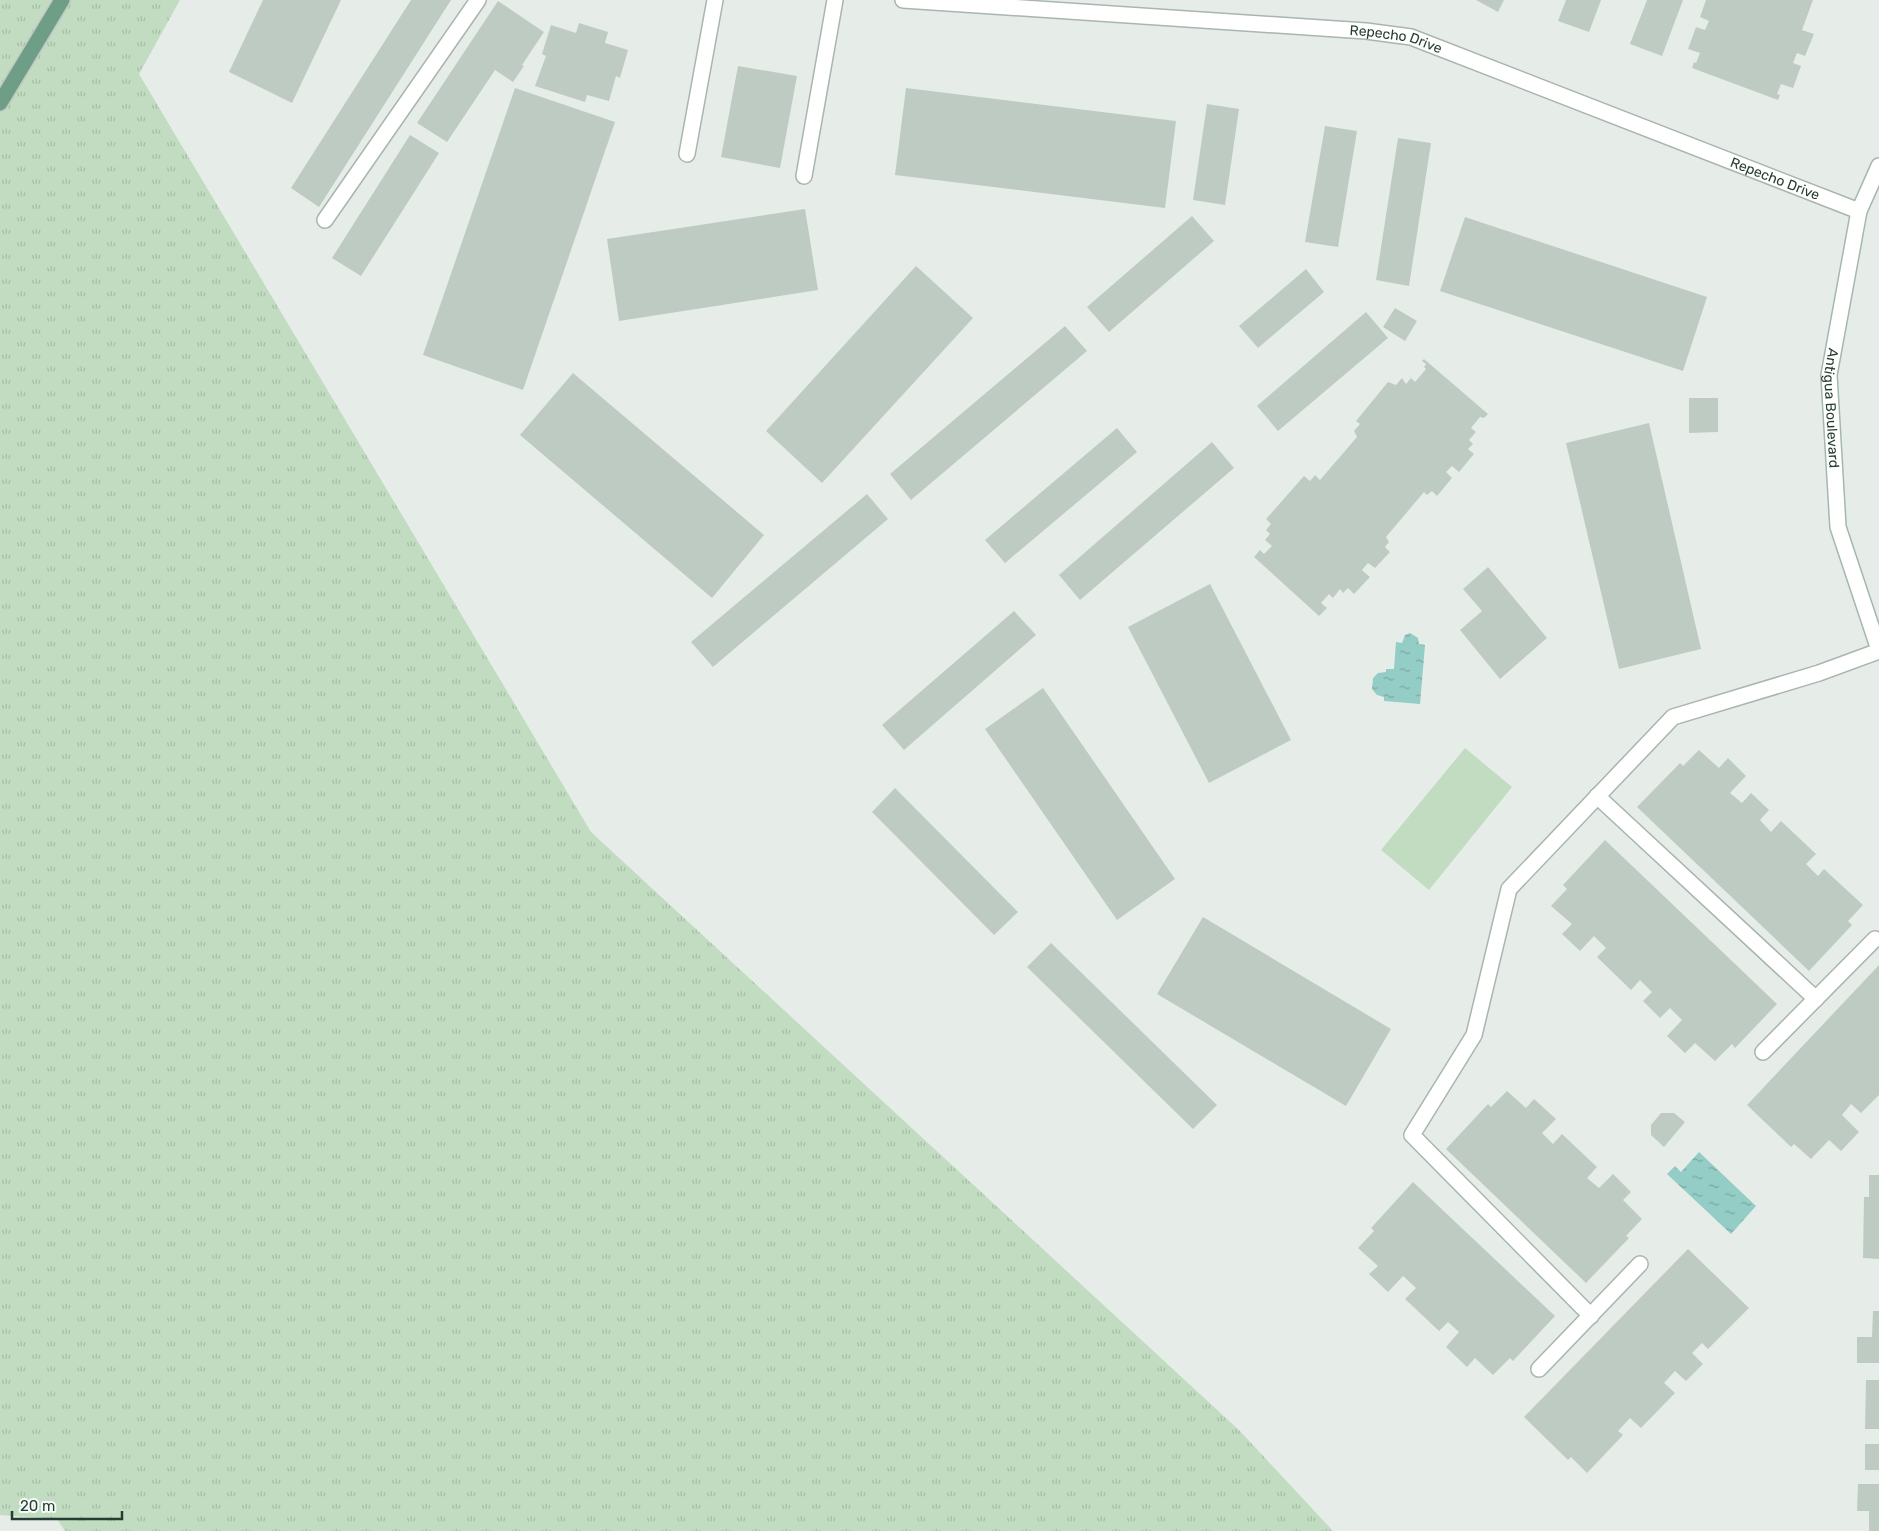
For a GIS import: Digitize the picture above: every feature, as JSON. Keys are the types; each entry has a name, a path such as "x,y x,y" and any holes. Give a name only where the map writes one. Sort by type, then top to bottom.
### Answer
{"main road":[{"path":"0,103 62,0"}],"street":[{"path":"325,220 478,0"},
{"path":"688,154 715,0"},
{"path":"804,176 835,0"},
{"name":"Repecho Drive","path":"903,0 1366,31 1411,37 1859,211"},
{"name":"Antigua Boulevard","path":"1879,166 1859,211 1829,375 1838,527 1879,650"},
{"path":"1592,1316 1412,1135 1474,1035 1509,888 1673,717 1819,673 1879,650"},
{"path":"1597,796 1816,999"},
{"path":"1763,1052 1876,939"},
{"path":"1539,1369 1640,1264"}],"green space":[{"path":"0,0 180,0 139,74 591,832 1240,1431 1333,1531 65,1531 57,1519 0,1515"},
{"path":"1465,748 1512,787 1429,890 1381,850"}],"water":[{"path":"1410,633 1418,638 1419,644 1425,645 1420,704 1384,701 1384,697 1377,695 1372,689 1373,678 1378,673 1386,672 1386,669 1394,669 1396,642 1402,643 1405,635"},
{"path":"1699,1152 1756,1206 1731,1234 1667,1174 1675,1166 1681,1172"}],"building":[{"path":"263,0 341,0 292,103 229,72"},
{"path":"411,0 451,0 319,207 291,188"},
{"path":"1476,0 1504,0 1498,12"},
{"path":"1566,0 1601,0 1589,32 1558,21"},
{"path":"1647,0 1683,0 1662,56 1630,44"},
{"path":"1706,0 1813,0 1802,30 1814,34 1805,56 1797,53 1793,63 1801,66 1793,88 1781,84 1777,94 1780,95 1778,100 1692,68 1700,53 1688,49 1696,27 1705,30 1709,21 1700,17"},
{"path":"498,1 544,32 513,82 495,70 447,142 417,123"},
{"path":"579,23 608,32 605,43 628,50 620,78 616,76 609,101 587,95 585,102 535,86 546,56 542,54 551,25 576,33"},
{"path":"738,66 797,76 780,168 721,157"},
{"path":"515,88 615,122 523,390 423,355"},
{"path":"906,88 1176,121 1165,208 895,175"},
{"path":"1207,104 1239,109 1225,205 1193,200"},
{"path":"1325,126 1357,131 1338,247 1305,242"},
{"path":"410,135 439,153 361,276 332,258"},
{"path":"1398,138 1431,143 1409,286 1376,280"},
{"path":"805,209 818,290 619,321 607,239"},
{"path":"1192,216 1214,241 1109,332 1087,307"},
{"path":"1465,217 1707,297 1683,371 1440,291"},
{"path":"916,266 973,318 822,483 766,431"},
{"path":"1306,269 1324,292 1258,348 1239,326"},
{"path":"1395,308 1417,321 1405,341 1383,327"},
{"path":"1366,312 1388,338 1278,431 1257,406"},
{"path":"1065,326 1087,351 911,500 890,474"},
{"path":"1424,359 1488,414 1484,418 1480,417 1471,428 1476,432 1469,440 1473,444 1468,449 1474,454 1459,472 1452,466 1446,472 1452,478 1437,496 1432,491 1427,495 1424,492 1386,537 1389,542 1385,547 1390,552 1375,568 1368,563 1362,570 1370,577 1354,594 1348,588 1343,593 1340,589 1333,598 1329,594 1321,603 1327,608 1319,616 1254,557 1260,550 1264,554 1272,546 1265,540 1270,534 1266,530 1271,524 1266,519 1304,476 1310,481 1315,475 1320,480 1357,437 1354,431 1360,424 1356,421 1388,382 1396,385 1402,378 1406,384 1411,378 1415,382 1426,369 1424,367 1426,364 1422,361"},
{"path":"573,373 764,535 712,598 520,435"},
{"path":"1689,398 1718,398 1718,432 1689,433"},
{"path":"1649,423 1701,649 1619,669 1566,443"},
{"path":"1117,428 1137,452 1005,563 985,540"},
{"path":"1212,442 1234,468 1080,600 1059,575"},
{"path":"867,494 888,519 713,667 691,642"},
{"path":"1488,567 1547,638 1500,679 1460,630 1482,611 1463,589"},
{"path":"1210,584 1291,740 1209,783 1128,627"},
{"path":"1014,611 1036,635 904,750 882,725"},
{"path":"1043,688 1175,879 1117,920 985,729"},
{"path":"1699,750 1719,768 1728,758 1746,776 1730,793 1742,803 1751,793 1769,810 1760,820 1771,832 1781,821 1816,854 1806,864 1818,876 1824,869 1863,905 1848,921 1852,925 1809,971 1637,807 1680,763 1683,766"},
{"path":"895,788 1018,912 994,935 872,812"},
{"path":"1605,840 1777,1004 1735,1048 1732,1044 1715,1061 1695,1043 1685,1053 1667,1036 1682,1020 1670,1008 1660,1018 1643,1001 1652,992 1640,980 1631,990 1597,957 1606,948 1594,936 1580,951 1562,934 1572,924 1551,906 1567,889 1563,885"},
{"path":"1203,917 1391,1029 1346,1106 1157,994"},
{"path":"1051,943 1217,1105 1193,1129 1027,967"},
{"path":"1879,965 1879,1095 1861,1113 1851,1104 1842,1115 1859,1132 1841,1151 1829,1140 1811,1159 1794,1144 1791,1147 1747,1105"},
{"path":"1507,1091 1526,1108 1534,1099 1556,1119 1542,1133 1553,1144 1562,1134 1597,1167 1587,1178 1599,1188 1613,1174 1631,1192 1623,1200 1642,1219 1626,1236 1629,1238 1586,1283 1446,1149 1488,1104 1491,1107"},
{"path":"1661,1113 1674,1113 1685,1122 1664,1147 1651,1135 1651,1125"},
{"path":"1869,1175 1879,1175 1879,1259 1863,1258 1864,1197 1869,1197"},
{"path":"1413,1182 1555,1316 1513,1361 1510,1358 1493,1375 1475,1358 1467,1367 1446,1347 1459,1332 1448,1322 1439,1331 1405,1299 1416,1288 1403,1276 1388,1292 1369,1274 1378,1266 1358,1248 1374,1231 1371,1228"},
{"path":"1688,1249 1749,1308 1708,1349 1702,1343 1692,1353 1703,1364 1686,1381 1675,1371 1664,1383 1675,1393 1641,1428 1630,1418 1618,1431 1623,1435 1587,1473 1571,1457 1568,1460 1524,1417"},
{"path":"1873,1311 1879,1311 1879,1363 1857,1363 1857,1337 1872,1337"},
{"path":"1866,1380 1879,1380 1879,1429 1865,1429"},
{"path":"1865,1444 1879,1444 1879,1470 1865,1470"},
{"path":"1858,1484 1879,1484 1879,1531 1869,1531 1869,1511 1857,1511"}]}
